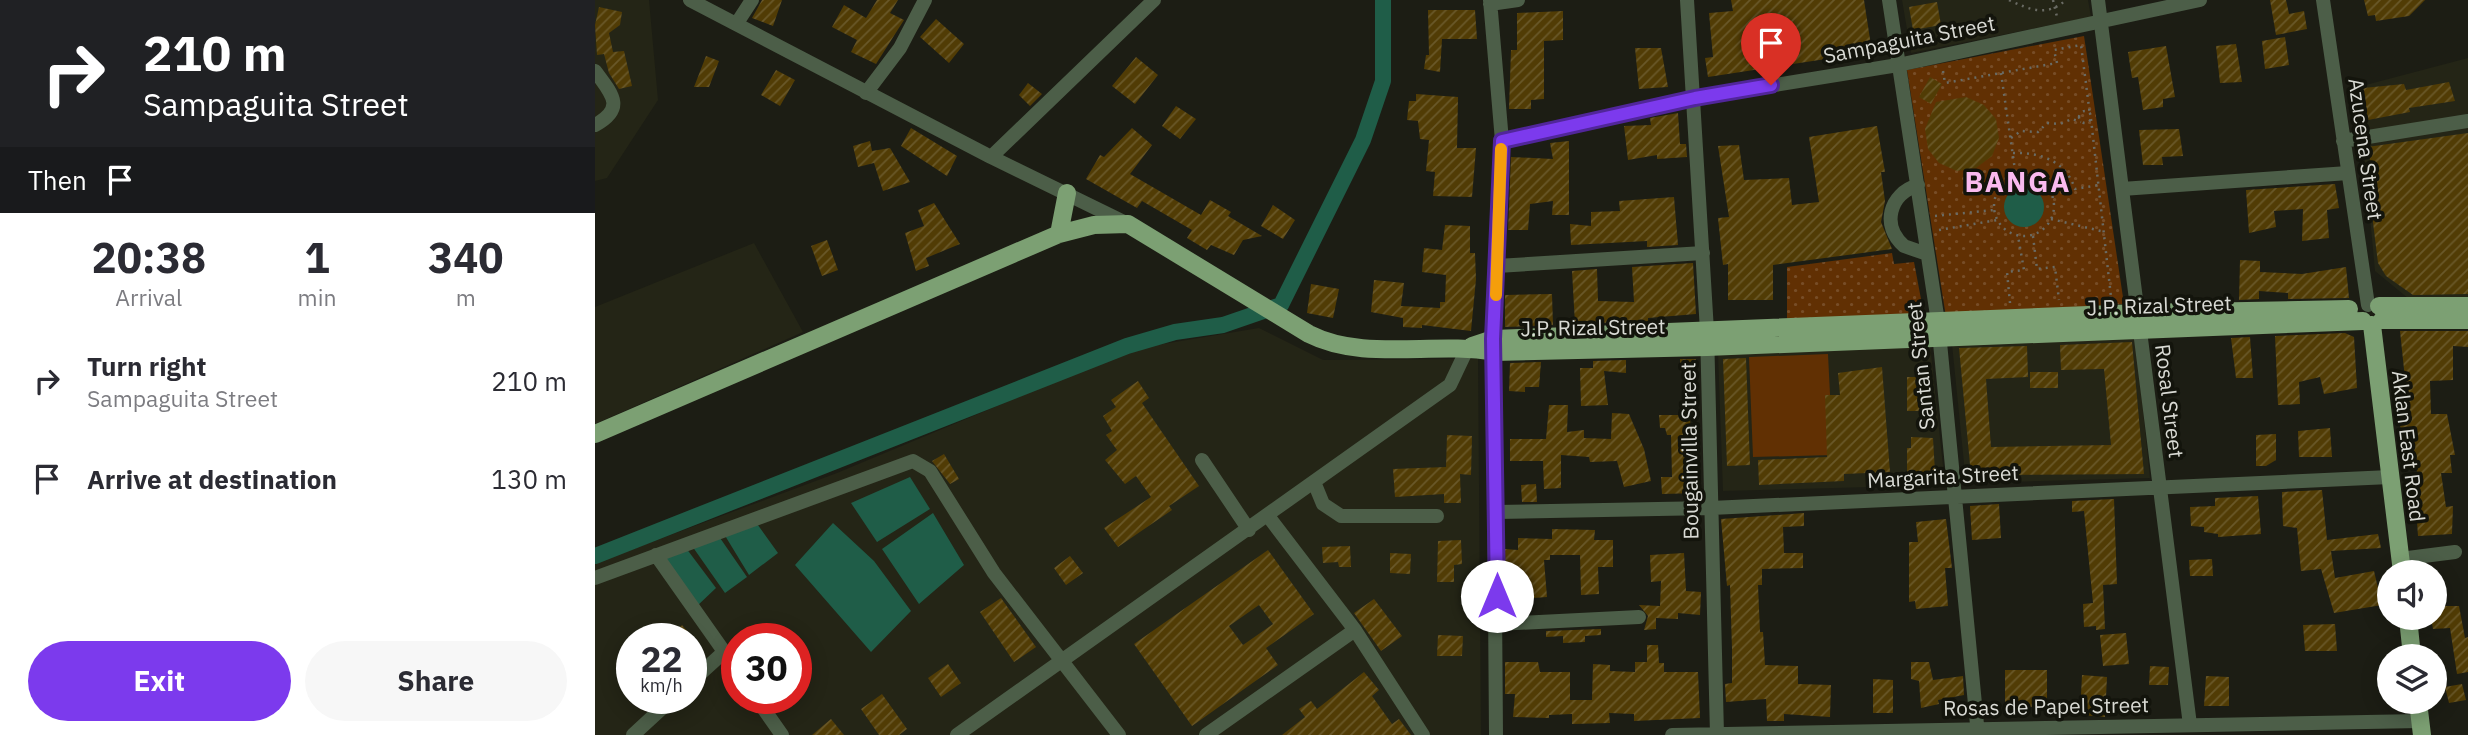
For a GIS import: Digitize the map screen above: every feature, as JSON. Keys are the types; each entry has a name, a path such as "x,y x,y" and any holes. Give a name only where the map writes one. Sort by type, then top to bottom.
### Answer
{"main road":[{"path":"1059,234 1067,193"},
{"path":"595,434 1059,234 1094,225 1128,224"},
{"name":"J.P. Rizal Street","path":"1128,224 1322,341 1350,346 1468,347 2371,314"},
{"path":"2371,314 2468,306"},
{"path":"2371,314 2468,320"},
{"name":"Aklan East Road","path":"2371,314 2400,560"}],"street":[{"path":"690,0 991,157 1128,224"},
{"path":"737,23 752,0"},
{"path":"866,93 900,48 925,0"},
{"path":"991,157 1154,0"},
{"path":"1496,735 1497,512 1494,345 1502,141 1490,2 1518,0"},
{"name":"Bougainvilla Street","path":"1687,0 1695,98 1707,339 1717,734"},
{"name":"Santan Street","path":"1889,0 1938,330 1977,732"},
{"name":"Rosal Street","path":"2098,0 2190,725"},
{"name":"Sampaguita Street","path":"1502,141 1695,98 1898,65 2200,0"},
{"name":"Azucena Street","path":"2323,0 2371,314"},
{"path":"595,71 613,98 614,108 610,117 595,125"},
{"path":"2343,141 2468,121"},
{"path":"2122,189 2348,173"},
{"path":"1918,185 1897,198 1891,211 1891,226 1896,239 1907,249 1927,254"},
{"path":"1497,266 1703,253"},
{"path":"957,735 1450,385 1468,347"},
{"path":"1202,460 1249,530"},
{"path":"595,578 913,461 930,471 994,573 1064,659 1119,735"},
{"name":"Margarita Street","path":"1497,512 1711,508 2390,477"},
{"path":"1314,482 1323,505 1329,512 1341,516 1437,516"},
{"path":"1268,516 1355,630 1423,735"},
{"path":"2424,560 2455,552"},
{"path":"656,555 721,648"},
{"path":"1497,624 1639,617"},
{"path":"1206,735 1355,630"},
{"path":"707,667 721,655"},
{"path":"633,735 656,714"},
{"path":"767,714 782,735"},
{"name":"Rosas de Papel Street","path":"1672,735 1977,732 2190,725 2206,730 2421,728"}],"path":[{"path":"2009,0 2034,11 2055,8 2066,0"},
{"path":"2053,0 2059,30"},
{"path":"1945,83 2057,63 2055,50 2081,46 2113,297"},
{"path":"2001,73 2016,177"},
{"path":"2081,122 2081,113 2090,117"},
{"path":"2011,138 2021,131 2038,132 2047,123 2060,124 2073,119 2087,123 2090,117"},
{"path":"2013,152 2031,152 2048,157 2062,167 2075,189 2099,185"},
{"path":"2016,177 2032,177 2046,185 2054,202 2051,219 2033,235 2018,236 1997,220 1994,210 1999,190 2016,177"},
{"path":"2046,185 2073,182"},
{"path":"1935,216 1994,210"},
{"path":"2051,219 2105,232"},
{"path":"1939,230 1997,220"},
{"path":"2033,235 2037,269 2055,267 2059,300"},
{"path":"2010,303 2007,272 2025,270 2018,236"}],"shaded area":[{"path":"595,0 649,0 658,100 607,178 595,181"},
{"path":"1902,0 2088,0 2091,17 1911,53"},
{"path":"2084,36 2124,304 1946,317 1907,70"},
{"path":"2468,58 2468,298 2409,299 2375,271 2358,87"},
{"path":"2024,187 2038,193 2044,207 2038,221 2024,227 2010,221 2004,207 2010,193"},
{"path":"754,243 803,332 595,424 595,307"},
{"path":"1892,253 1894,264 1914,262 1924,315 1787,319 1787,267"},
{"path":"1259,328 1323,360 1478,359 1481,735 595,735 595,563 837,473 1133,349"},
{"path":"2135,334 2150,478 1966,483 1952,344"},
{"path":"1930,344 1945,485 1723,491 1718,354"},
{"path":"1828,354 1833,455 1753,457 1749,357"},
{"path":"910,477 930,509 877,542 851,503"},
{"path":"933,513 964,565 919,604 882,549"},
{"path":"755,521 778,553 749,575 724,534"},
{"path":"833,523 874,561 911,611 871,652 795,565"},
{"path":"718,535 747,577 725,593 690,543"},
{"path":"686,548 716,588 696,607 659,557"}],"building":[{"path":"762,0 782,0 773,26 752,18"},
{"path":"877,0 898,0 890,13 904,20 876,64 851,52 857,40 832,27 844,5 866,18"},
{"path":"1731,0 1864,0 1872,52 1708,77 1705,58 1713,57 1709,13 1733,11"},
{"path":"2270,0 2286,0 2289,14 2304,11 2307,29 2276,35"},
{"path":"2364,0 2425,0 2409,16 2376,21 2375,15 2368,16"},
{"path":"1937,2 1941,25 1913,30 1909,7"},
{"path":"599,7 622,12 620,25 609,33 613,52 624,51 632,86 619,89 609,73 604,54 597,55 595,25"},
{"path":"1428,10 1475,10 1477,39 1442,39 1440,72 1424,69 1426,55 1429,55"},
{"path":"1563,11 1563,40 1544,41 1544,99 1531,100 1531,109 1509,109 1511,50 1517,50 1517,13"},
{"path":"936,19 964,44 949,63 920,37"},
{"path":"2285,37 2289,65 2265,69 2262,41"},
{"path":"2236,44 2242,82 2220,83 2216,46"},
{"path":"2166,46 2175,97 2163,99 2163,107 2143,110 2138,77 2132,78 2128,52"},
{"path":"1635,48 1661,48 1668,87 1639,89"},
{"path":"706,56 719,61 709,87 694,87"},
{"path":"1136,57 1158,75 1135,104 1112,86"},
{"path":"776,70 795,80 780,106 761,95"},
{"path":"1930,77 1942,84 1931,104 1919,97"},
{"path":"2449,82 2455,101 2409,108 2410,112 2368,120 2363,88 2404,84 2406,90"},
{"path":"1028,83 1042,94 1030,106 1019,95"},
{"path":"1416,94 1458,97 1457,148 1476,148 1472,197 1433,196 1435,172 1426,171 1429,140 1420,139 1418,121 1407,120 1409,101 1416,101"},
{"path":"1966,97 1984,105 1996,119 1999,138 1992,156 1976,168 1957,171 1939,163 1928,149 1925,129 1936,102"},
{"path":"1176,106 1196,119 1180,139 1162,126"},
{"path":"1678,113 1680,144 1686,144 1687,157 1657,159 1657,155 1628,160 1624,126 1651,125 1650,118"},
{"path":"1877,126 1885,172 1881,172 1885,201 1881,222 1892,249 1773,265 1773,300 1728,300 1728,264 1723,265 1718,218 1729,217 1718,146 1739,145 1744,180 1789,178 1792,205 1819,202 1809,137"},
{"path":"911,128 957,156 947,176 901,146"},
{"path":"1132,128 1152,145 1130,174 1201,215 1210,200 1231,212 1228,216 1262,236 1243,240 1234,255 1211,245 1207,250 1187,238 1192,230 1142,201 1137,208 1086,179 1100,155 1104,157"},
{"path":"2179,129 2183,156 2162,157 2163,165 2143,165 2139,130"},
{"path":"2468,133 2468,294 2413,295 2386,276 2378,263 2367,174 2373,173 2367,147"},
{"path":"870,141 872,151 890,148 910,182 883,191 874,163 858,167 853,146"},
{"path":"1569,141 1569,215 1552,215 1553,201 1530,204 1528,230 1508,230 1511,157 1553,159 1550,143"},
{"path":"2335,184 2339,208 2327,210 2329,238 2302,241 2303,209 2274,211 2276,227 2249,233 2246,190"},
{"path":"1674,197 1678,245 1647,247 1647,241 1571,245 1570,224 1591,226 1591,212 1620,211 1619,201"},
{"path":"934,203 960,244 926,258 929,266 916,271 905,233 924,226 918,210"},
{"path":"1273,205 1295,220 1283,239 1261,226"},
{"path":"1445,225 1470,226 1470,253 1475,253 1476,279 1471,331 1422,325 1422,328 1403,327 1403,318 1371,312 1374,280 1404,283 1401,306 1440,308 1440,302 1445,302 1446,275 1422,272 1424,248 1442,250"},
{"path":"827,240 838,270 822,276 811,246"},
{"path":"2240,260 2260,261 2260,272 2302,274 2346,267 2349,298 2288,299 2288,293 2259,291 2259,299 2239,300"},
{"path":"1693,263 1696,314 1648,318 1648,321 1575,324 1572,271 1597,269 1598,301 1634,302 1632,267"},
{"path":"1311,284 1339,289 1333,318 1307,313"},
{"path":"1552,294 1553,325 1505,327 1505,295"},
{"path":"2400,331 2468,331 2468,347 2453,346 2453,380 2430,381 2431,414 2447,414 2455,455 2450,455 2452,473 2441,473 2446,507 2453,506 2452,534 2418,536 2416,507 2413,508 2413,494 2418,493 2416,459 2407,461 2399,420 2409,417"},
{"path":"2345,333 2354,337 2357,388 2324,394 2320,377 2299,382 2300,404 2278,405 2275,336"},
{"path":"2250,337 2253,378 2236,378 2231,338"},
{"path":"2132,342 2144,474 1971,475 1959,348 2027,346 2028,377 1986,379 1991,447 2111,445 2104,369 2061,370 2060,345"},
{"path":"1746,358 1750,465 1727,466 1723,359"},
{"path":"1680,359 1696,359 1696,369 1680,369"},
{"path":"1626,360 1626,373 1604,371 1608,405 1581,406 1580,368 1593,368 1593,361"},
{"path":"1541,362 1539,387 1525,387 1525,392 1509,391 1510,363"},
{"path":"1882,367 1890,472 1844,474 1844,481 1759,485 1758,460 1827,457 1825,395 1840,395 1838,373"},
{"path":"2030,372 2058,372 2058,388 2030,388"},
{"path":"1907,377 1929,377 1929,411 1907,411"},
{"path":"1138,381 1149,398 1142,403 1199,486 1169,506 1172,510 1118,547 1104,528 1151,497 1136,476 1125,484 1105,460 1117,450 1106,435 1112,431 1103,416 1116,407 1111,400"},
{"path":"1549,405 1568,405 1567,432 1584,430 1584,438 1611,439 1612,413 1629,414 1644,449 1651,481 1624,487 1617,461 1590,462 1589,457 1561,455 1561,488 1544,489 1543,461 1510,461 1510,439 1546,439"},
{"path":"1659,415 1690,415 1692,475 1699,474 1700,493 1662,494 1661,477 1672,477 1671,435 1667,435 1665,428 1660,428"},
{"path":"2330,428 2332,457 2299,457 2298,431"},
{"path":"2276,434 2276,460 2266,466 2256,466 2256,435"},
{"path":"1447,435 1472,436 1471,475 1460,474 1461,503 1444,503 1444,494 1395,497 1393,469 1446,467"},
{"path":"1911,437 1933,438 1935,472 1907,473 1907,448 1911,448"},
{"path":"944,454 959,479 950,484 932,461"},
{"path":"1536,484 1537,502 1522,502 1521,485"},
{"path":"2322,490 2327,540 2378,534 2381,548 2331,551 2335,578 2374,571 2377,606 2334,613 2321,569 2301,571 2297,528 2283,526 2282,492"},
{"path":"2258,496 2261,534 2218,537 2218,534 2204,532 2204,527 2191,526 2190,507 2215,506 2215,498"},
{"path":"2114,499 2117,584 2103,585 2105,629 2096,630 2096,626 2084,627 2083,604 2093,603 2084,511 2072,512 2072,501"},
{"path":"1999,504 2001,538 1972,540 1970,506"},
{"path":"1804,513 1804,526 1783,527 1784,553 1803,553 1803,568 1762,569 1762,585 1758,585 1760,632 1763,632 1765,665 1798,666 1798,684 1831,685 1830,717 1784,714 1784,721 1767,721 1766,699 1726,702 1725,684 1732,683 1732,649 1730,585 1727,586 1721,519"},
{"path":"1946,519 1952,568 1945,568 1948,606 1916,609 1915,601 1909,602 1909,542 1918,542 1916,522"},
{"path":"1552,529 1595,530 1594,540 1613,540 1613,567 1598,567 1599,594 1581,595 1580,555 1550,555 1550,560 1544,560 1547,597 1505,600 1505,549 1518,550 1518,538 1552,539"},
{"path":"1461,540 1462,564 1454,565 1454,582 1437,582 1438,541"},
{"path":"1350,546 1351,567 1339,567 1338,562 1323,563 1322,547"},
{"path":"1268,550 1314,614 1266,648 1278,665 1192,726 1134,644","holes":["1259,605 1273,624 1243,645 1229,626"]},
{"path":"1390,553 1411,554 1410,574 1390,573"},
{"path":"1684,553 1686,591 1701,592 1700,615 1678,613 1678,619 1656,618 1656,629 1644,630 1648,616 1639,605 1660,606 1661,581 1651,582 1650,555"},
{"path":"1070,556 1083,573 1066,585 1054,568"},
{"path":"2212,559 2213,576 2190,576 2189,560"},
{"path":"1001,598 1036,647 1014,662 980,612"},
{"path":"1374,599 1402,636 1381,651 1354,613"},
{"path":"2447,606 2459,606 2465,638 2468,637 2468,672 2457,674 2450,628 2447,628"},
{"path":"2335,624 2337,651 2305,651 2303,625"},
{"path":"1601,629 1601,635 1585,636 1585,642 1563,643 1563,636 1546,637 1546,631"},
{"path":"2126,633 2129,664 2103,666 2100,635"},
{"path":"1438,635 1463,636 1462,656 1437,656"},
{"path":"1647,645 1658,645 1659,663 1664,663 1664,672 1698,672 1700,718 1634,721 1634,714 1609,713 1610,723 1572,724 1572,714 1549,715 1549,718 1513,717 1515,694 1505,694 1505,662 1538,662 1540,672 1570,672 1570,700 1592,700 1593,664 1610,665 1610,671 1635,672 1635,662 1647,662"},
{"path":"1911,662 1929,662 1933,680 1963,676 1964,695 1938,700 1939,704 1921,708 1919,681 1911,679"},
{"path":"948,664 961,683 941,697 928,678"},
{"path":"2150,666 2169,667 2168,685 2149,685"},
{"path":"2005,670 2047,670 2047,707 2005,707"},
{"path":"1364,672 1379,690 1372,696 1392,724 1399,719 1411,735 1282,735 1305,717 1299,709 1311,701 1317,709"},
{"path":"2082,675 2107,677 2105,717 2080,715"},
{"path":"2206,676 2229,677 2229,706 2204,706"},
{"path":"1873,679 1893,680 1893,713 1873,713"},
{"path":"2462,684 2466,700 2449,703 2447,687"},
{"path":"882,694 907,729 899,735 879,735 861,709"},
{"path":"831,719 844,735 812,735"}],"waterway":[{"path":"595,556 1127,346 1175,332 1223,325 1281,305 1363,140 1383,81 1383,0"}],"slow traffic":[{"path":"1496,295 1501,149"}],"district":[{"name":"BANGA","path":"2018,181"}],"route":[{"path":"1497,596 1493,339 1502,141 1695,98 1771,85"}]}
